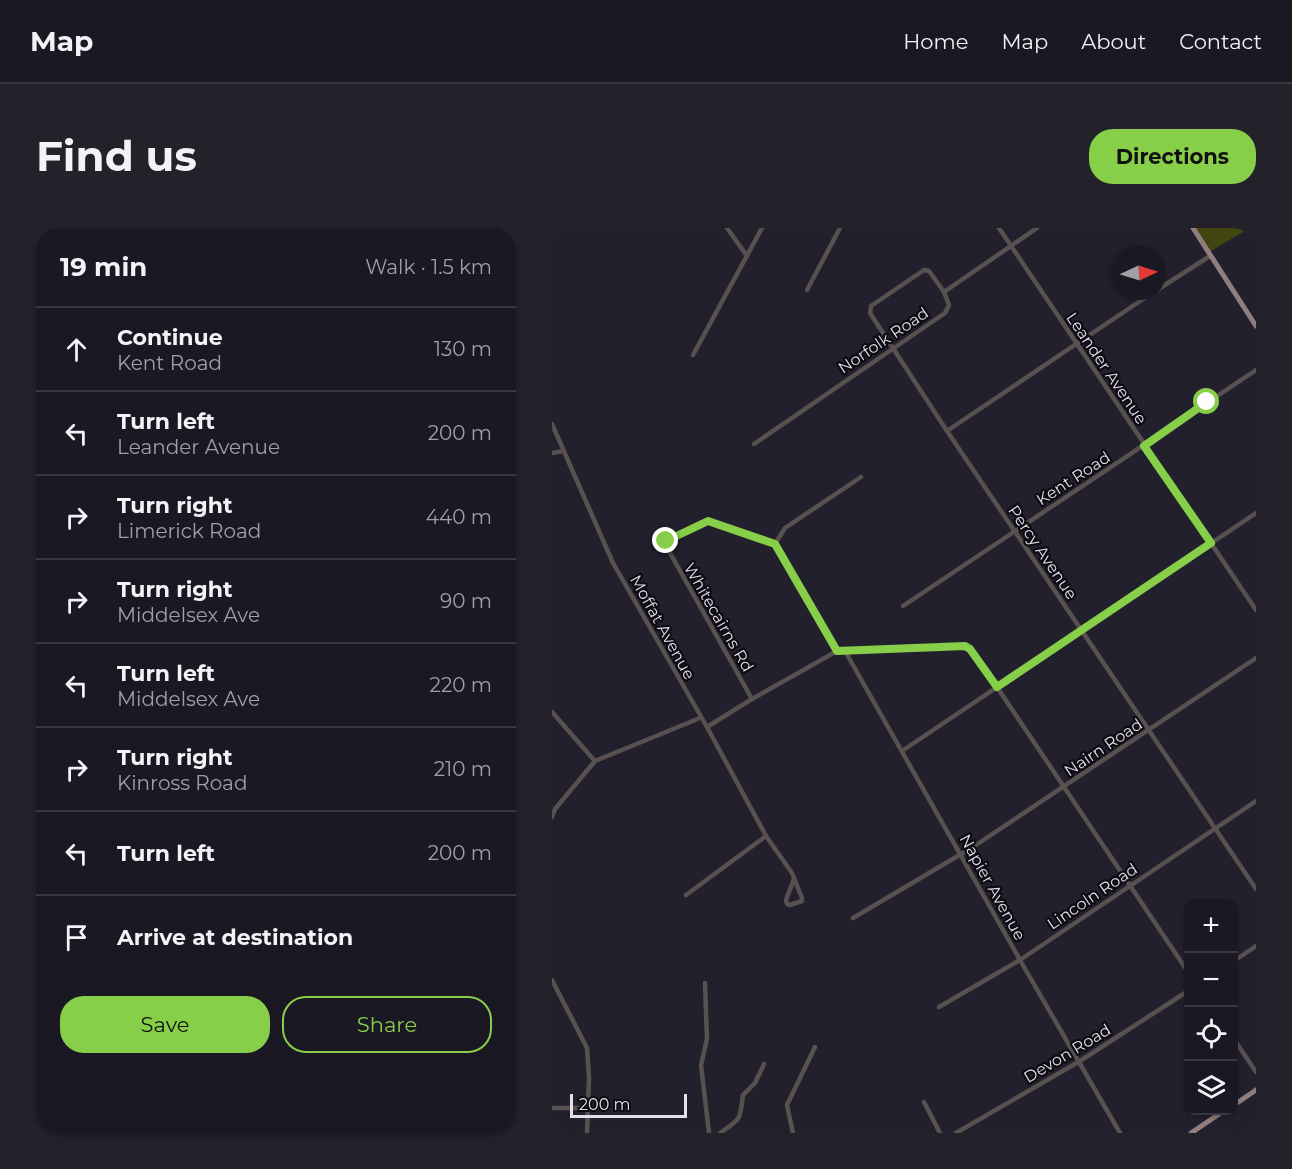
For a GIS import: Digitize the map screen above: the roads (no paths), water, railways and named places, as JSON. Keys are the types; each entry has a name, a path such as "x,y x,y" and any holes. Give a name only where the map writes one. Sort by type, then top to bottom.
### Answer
{"main road":[{"path":"1193,228 1256,326"},
{"path":"1238,1102 1256,1090"},
{"path":"1191,1133 1218,1115"}],"street":[{"path":"727,228 747,256"},
{"path":"693,355 762,228"},
{"path":"807,290 840,228"},
{"name":"Leander Avenue","path":"999,228 1256,610"},
{"path":"944,292 1037,228"},
{"path":"1166,284 1210,256"},
{"name":"Percy Avenue","path":"944,292 929,271 924,270 871,306 870,313 891,348 1256,889"},
{"name":"Norfolk Road","path":"754,444 945,313 949,304 944,292"},
{"path":"947,431 1141,300"},
{"name":"Kent Road","path":"903,606 1256,370"},
{"name":"Moffat Avenue","path":"552,424 613,563 707,727 766,836 794,879"},
{"path":"552,453 564,451"},
{"path":"837,651 775,544 785,528 861,477"},
{"path":"902,751 1256,513"},
{"name":"Whitecairns Rd","path":"752,699 666,548 666,541 708,521 775,544"},
{"path":"707,727 837,651 965,646 970,649 997,687 1184,966"},
{"name":"Napier Avenue","path":"845,651 1120,1133"},
{"name":"Nairn Road","path":"852,918 961,854 1256,658"},
{"path":"552,712 596,761"},
{"path":"552,817 555,809 596,761 700,718"},
{"name":"Lincoln Road","path":"939,1007 1020,960 1256,801"},
{"path":"686,895 766,836"},
{"path":"794,879 802,901 789,906 786,900 794,879"},
{"path":"1238,958 1256,946"},
{"path":"552,980 587,1048 589,1078 587,1133"},
{"path":"705,983 707,1039 701,1065 709,1133"},
{"name":"Devon Road","path":"956,1133 1080,1061 1184,994"},
{"path":"1238,1046 1256,1072"},
{"path":"793,1133 787,1106 816,1047"},
{"path":"720,1133 733,1124 742,1113 743,1095 755,1083 764,1065"},
{"path":"924,1102 940,1133"},
{"path":"552,1108 588,1108"}]}
